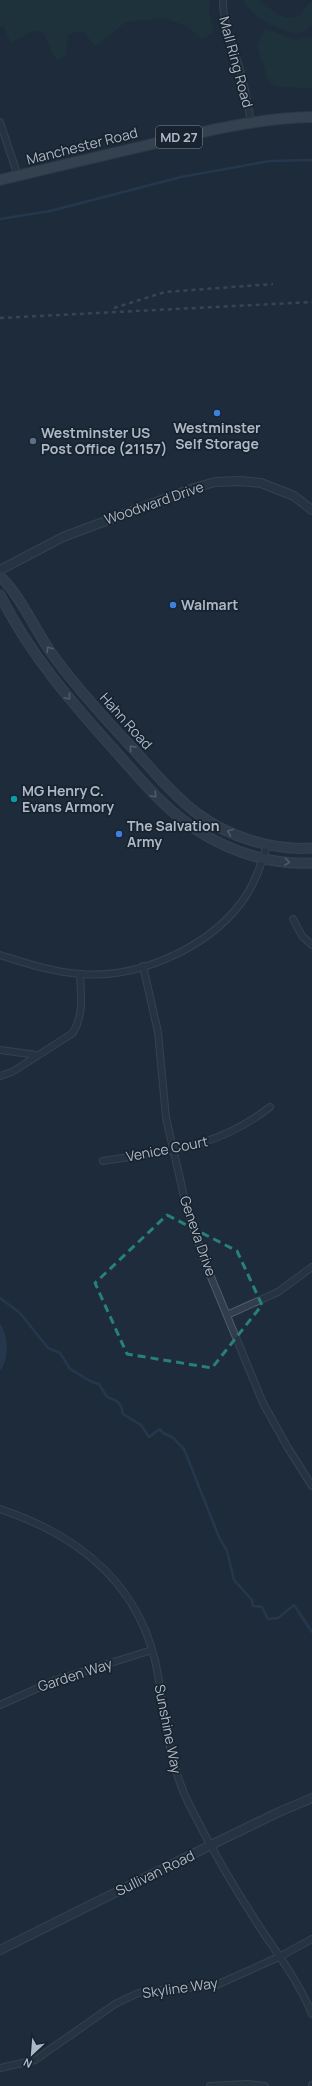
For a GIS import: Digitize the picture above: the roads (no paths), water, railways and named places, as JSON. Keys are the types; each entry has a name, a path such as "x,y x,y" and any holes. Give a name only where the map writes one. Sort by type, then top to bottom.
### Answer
{"main road":[{"name":"Manchester Road","path":"0,180 188,135 251,123 295,117 312,117"},
{"name":"Hahn Road","path":"0,576 10,586 51,652 91,702 181,800 199,815 223,829 267,845 312,848"},
{"name":"Hahn Road","path":"0,595 26,640 56,683 159,800 200,832 227,847 263,858 312,863"}],"street":[{"name":"Mall Ring Road","path":"223,0 223,13 227,34 238,61 251,123"},
{"path":"0,122 18,176"},
{"name":"Woodward Drive","path":"0,570 63,537 190,489 215,482 240,481 261,483 294,496 312,510"},
{"path":"0,955 47,969 80,974 106,974 143,966 162,960 189,947 224,921 248,893 267,845"},
{"path":"293,918 302,936 312,945"},
{"name":"Geneva Drive","path":"143,966 156,1019 166,1118 172,1150 187,1209 204,1260 267,1410 312,1486"},
{"path":"0,1076 12,1072 73,1033 78,1023 82,1006 80,974"},
{"path":"0,1050 37,1055"},
{"name":"Venice Court","path":"103,1161 172,1150 212,1141 230,1134 257,1118 270,1107"},
{"path":"227,1315 278,1292 312,1267"},
{"name":"Sunshine Way","path":"0,1509 29,1519 75,1543 103,1567 129,1599 141,1620 152,1650 158,1674 164,1722 174,1770 189,1805 211,1845 279,1957 298,1984 312,2014"},
{"name":"Garden Way","path":"0,1705 56,1680 152,1650"},
{"name":"Sullivan Road","path":"0,1950 211,1845 279,1812 312,1798"},
{"name":"Skyline Way","path":"0,2068 35,2060 115,2004 138,1993 214,1986 279,1957 312,1939"},
{"path":"210,2086 219,2084 248,2084 265,2086"}],"water":[{"path":"0,1324 5,1334 7,1348 5,1361 0,1371"}],"waterway":[{"path":"0,219 50,211 181,177 270,161 312,160"},
{"path":"0,1298 20,1313 48,1348 60,1353 70,1369 92,1382 99,1384 107,1397 118,1402 123,1414 141,1425 149,1437 160,1429 163,1433 172,1437 184,1449 219,1537 227,1551 234,1580 252,1600 253,1606 262,1607 268,1619 278,1618 294,1605 312,1632"}],"railway":[{"path":"114,308 165,292 273,284"},
{"path":"0,318 312,302"}],"place":[{"name":"Westminster Self Storage","path":"217,413"},
{"name":"Westminster US Post Office (21157)","path":"33,441"},
{"name":"Walmart","path":"173,605"},
{"name":"MG Henry C. Evans Armory","path":"14,799"},
{"name":"The Salvation Army","path":"119,834"}]}
